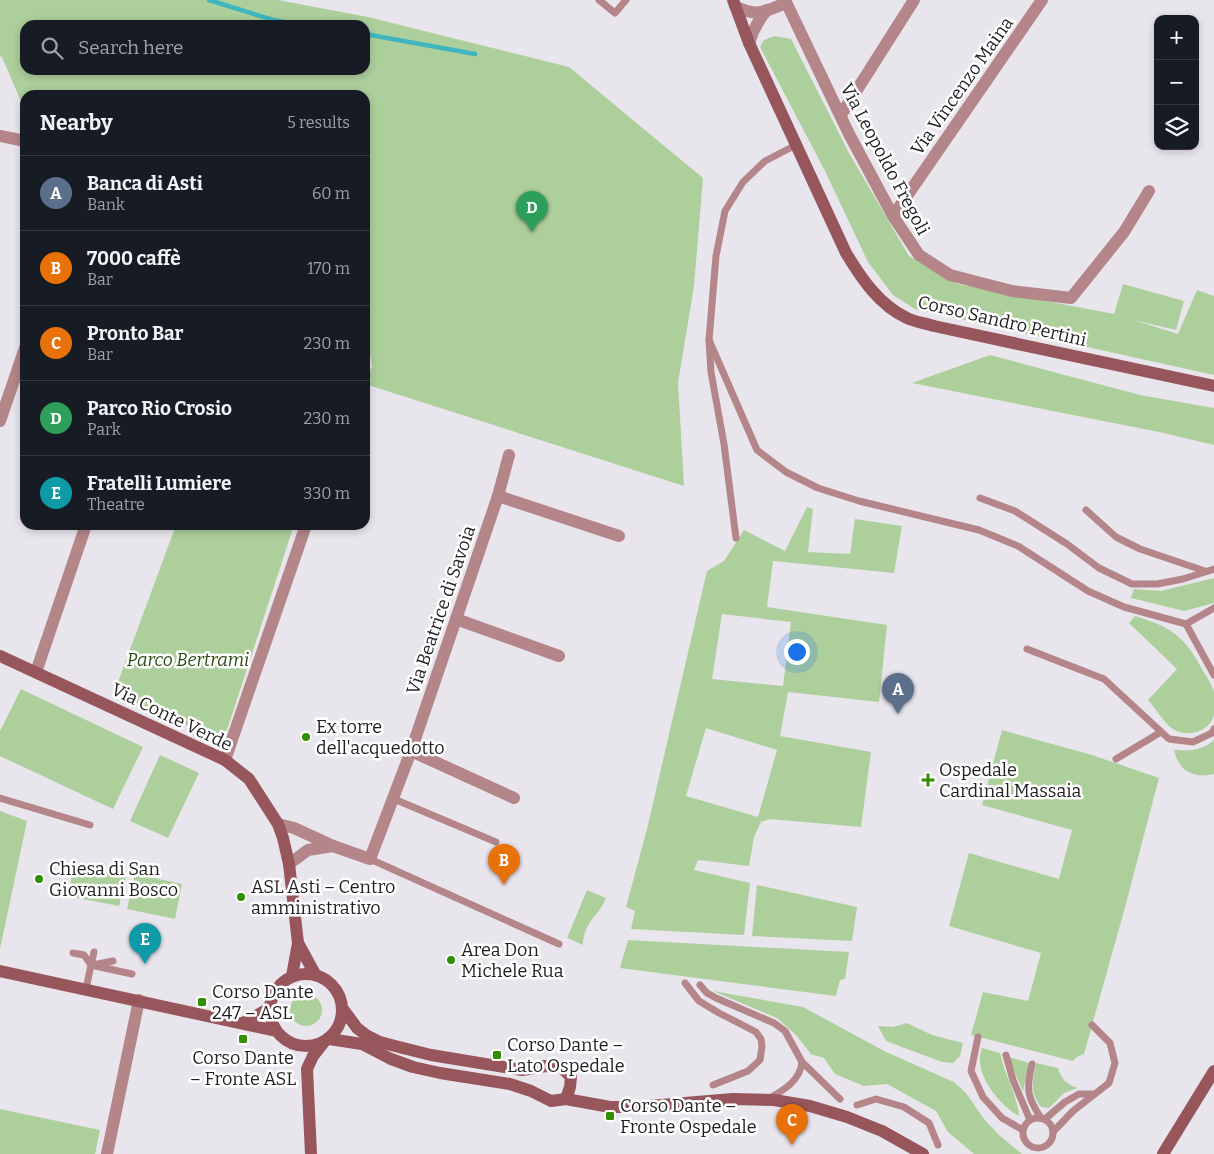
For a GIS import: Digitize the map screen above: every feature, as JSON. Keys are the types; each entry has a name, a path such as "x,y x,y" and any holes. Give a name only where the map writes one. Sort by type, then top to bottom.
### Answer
{"street":[{"path":"841,115 914,0"},
{"name":"Via Vincenzo Maina","path":"893,216 1042,0"},
{"name":"Via Leopoldo Fregoli","path":"734,3 746,12 758,14 785,2 893,216 919,255 950,275 1012,291 1071,298 1124,232 1150,191"},
{"name":"Corso Sandro Pertini","path":"734,3 749,43 846,253 862,280 888,306 907,318 934,326 1214,386"},
{"path":"749,43 756,24 767,10"},
{"path":"0,136 20,140"},
{"path":"0,421 20,363"},
{"name":"Via Beatrice di Savoia","path":"370,859 411,751 498,496 509,455"},
{"path":"498,496 619,536"},
{"path":"36,672 84,530"},
{"path":"225,760 304,530"},
{"path":"456,619 559,656"},
{"name":"Via Conte Verde","path":"0,656 225,760 248,779 278,824 290,864 298,943 292,976"},
{"path":"411,751 514,798"},
{"path":"278,824 294,828 333,846 370,859"},
{"path":"290,864 308,850 333,846"},
{"name":"Via Conte Verde","path":"298,943 315,974"},
{"path":"0,971 276,1031"},
{"path":"566,1099 570,1087 570,1077 561,1067 545,1066 522,1070 431,1055 380,1042 357,1028 343,1008 340,997 334,987 326,979 315,974 292,976 276,989 272,998 270,1008 276,1031 285,1040 297,1045 306,1046 326,1040 362,1044 391,1059 440,1074 510,1084 531,1091 551,1102 566,1099 610,1107 668,1105 724,1100 766,1100 810,1106 847,1117 882,1131 918,1153"},
{"path":"107,1154 139,1000"},
{"path":"243,1023 270,1008"},
{"path":"307,1069 313,1056 336,1030 341,1020 343,1008"},
{"path":"297,1045 307,1069 311,1154"},
{"path":"1163,1154 1214,1070"}],"lane":[{"path":"598,0 615,13 626,0"},
{"path":"736,538 724,444 711,372 709,340 716,256 725,211 743,182 765,161 796,145"},
{"path":"709,340 757,450 786,472 818,488 859,501 979,530 1018,546 1097,595 1124,607 1186,624 1214,608"},
{"path":"980,498 1015,511 1067,544 1099,568 1132,584 1157,584 1182,579 1214,568"},
{"path":"1086,510 1116,537 1140,549 1206,571"},
{"path":"1186,624 1214,675"},
{"path":"1027,649 1104,678 1169,740 1193,742 1212,733 1214,729"},
{"path":"1116,759 1161,732"},
{"path":"0,798 90,825"},
{"path":"394,798 496,842"},
{"path":"370,859 559,944"},
{"path":"86,989 94,952"},
{"path":"72,953 84,955 91,966 132,974"},
{"path":"91,966 112,961"},
{"path":"685,983 699,1001 756,1032 761,1039 760,1060 748,1071 713,1085"},
{"path":"700,986 707,994 774,1023 786,1031 802,1062 840,1099"},
{"path":"1030,1120 1023,1130 1024,1140 1033,1151 1048,1145 1053,1132 1073,1111 1109,1083 1115,1063 1110,1043 1092,1025"},
{"path":"978,1037 971,1071 984,1098 1002,1118 1023,1130"},
{"path":"1006,1055 1013,1080 1030,1120"},
{"path":"766,1100 787,1088 797,1077 802,1062"},
{"path":"1032,1064 1029,1078 1029,1096 1043,1119"},
{"path":"1043,1119 1079,1094 1094,1094"},
{"path":"857,1104 876,1099 904,1107 929,1123 938,1145"},
{"path":"1030,1120 1043,1119 1049,1122 1053,1132"},
{"path":"1048,1145 1050,1154"}],"green space":[{"path":"0,0 278,0 368,17 569,67 703,178 694,286 678,383 684,486 370,386 372,366 370,354 370,90 20,90 20,99 0,56"},
{"path":"775,36 791,39 849,153 909,256 958,284 1114,314 1123,284 1184,301 1176,330 1134,320 1178,334 1197,290 1214,296 1214,375 915,309 893,295 868,262 826,173 760,47 764,40"},
{"path":"990,355 1140,395 1214,408 1214,445 1159,432 912,383"},
{"path":"807,507 813,509 808,552 850,554 855,519 902,526 894,573 773,561 767,607 887,625 879,702 788,692 780,736 871,752 861,827 770,819 761,822 754,837 749,866 698,860 694,870 750,883 744,935 631,929 635,911 626,907 647,829 707,571 724,561 744,530 785,551","holes":["722,614 791,622 783,686 712,679","706,728 777,750 758,817 686,796"]},
{"name":"Parco Bertrami","path":"174,530 292,530 227,730 213,737 114,693"},
{"path":"1214,578 1214,603 1184,611 1131,598 1134,589 1161,591"},
{"path":"1135,616 1168,629 1176,634 1190,649 1214,692 1214,715 1208,726 1197,732 1179,732 1163,720 1148,700 1177,669 1129,623"},
{"path":"21,689 143,747 113,809 0,756 0,731"},
{"path":"1002,730 1092,755 1159,778 1084,1054 1073,1061 971,1035 983,992 1028,1001 1041,953 949,926 969,853 1059,879 1072,830 982,805"},
{"path":"1214,740 1214,774 1193,774 1188,772 1179,763 1174,750 1195,749 1205,746"},
{"path":"160,755 199,773 168,838 130,821"},
{"path":"0,811 27,821 0,949"},
{"path":"74,865 126,876 119,906 68,896"},
{"path":"135,874 182,884 175,919 127,909"},
{"path":"757,885 857,907 852,941 752,936"},
{"path":"587,890 606,898 586,930 583,945 567,938"},
{"path":"628,940 849,952 845,979 840,980 836,996 620,968"},
{"path":"713,991 803,1007 886,1052 954,1082 966,1093 984,1119 1000,1136 1022,1154 974,1154 948,1132 936,1111 887,1084 864,1086 835,1074 824,1058 811,1054 796,1035 777,1018"},
{"path":"306,994 317,999 322,1010 317,1021 306,1026 295,1021 290,1010 295,999"},
{"path":"907,1023 932,1035 963,1043 960,1056 953,1063 942,1062 886,1041 878,1026 893,1027"},
{"path":"982,1048 1000,1053 1016,1100 1019,1116 1003,1104 989,1087 981,1067 980,1057"},
{"path":"1009,1057 1029,1063 1023,1091 1014,1071"},
{"path":"1036,1063 1058,1068 1065,1081 1078,1088 1064,1093 1049,1108 1041,1107 1033,1090"},
{"path":"0,1109 100,1130 95,1154 0,1154"}],"waterway":[{"path":"209,0 273,20"},
{"path":"370,35 475,54"}],"place":[{"name":"Parco Rio Crosio","path":"532,232"},
{"name":"Banca di Asti","path":"898,714"},
{"name":"Ex torre dell'acquedotto","path":"306,737"},
{"name":"Ospedale Cardinal Massaia","path":"928,780"},
{"name":"Chiesa di San Giovanni Bosco","path":"39,879"},
{"name":"7000 caffè","path":"504,885"},
{"name":"ASL Asti – Centro amministrativo","path":"241,897"},
{"name":"Area Don Michele Rua","path":"451,960"},
{"name":"Fratelli Lumiere","path":"145,964"},
{"name":"Corso Dante 247 – ASL","path":"202,1002"},
{"name":"Corso Dante – Fronte ASL","path":"243,1039"},
{"name":"Corso Dante – Lato Ospedale","path":"497,1055"},
{"name":"Corso Dante – Fronte Ospedale","path":"610,1116"},
{"name":"Pronto Bar","path":"792,1145"}]}
